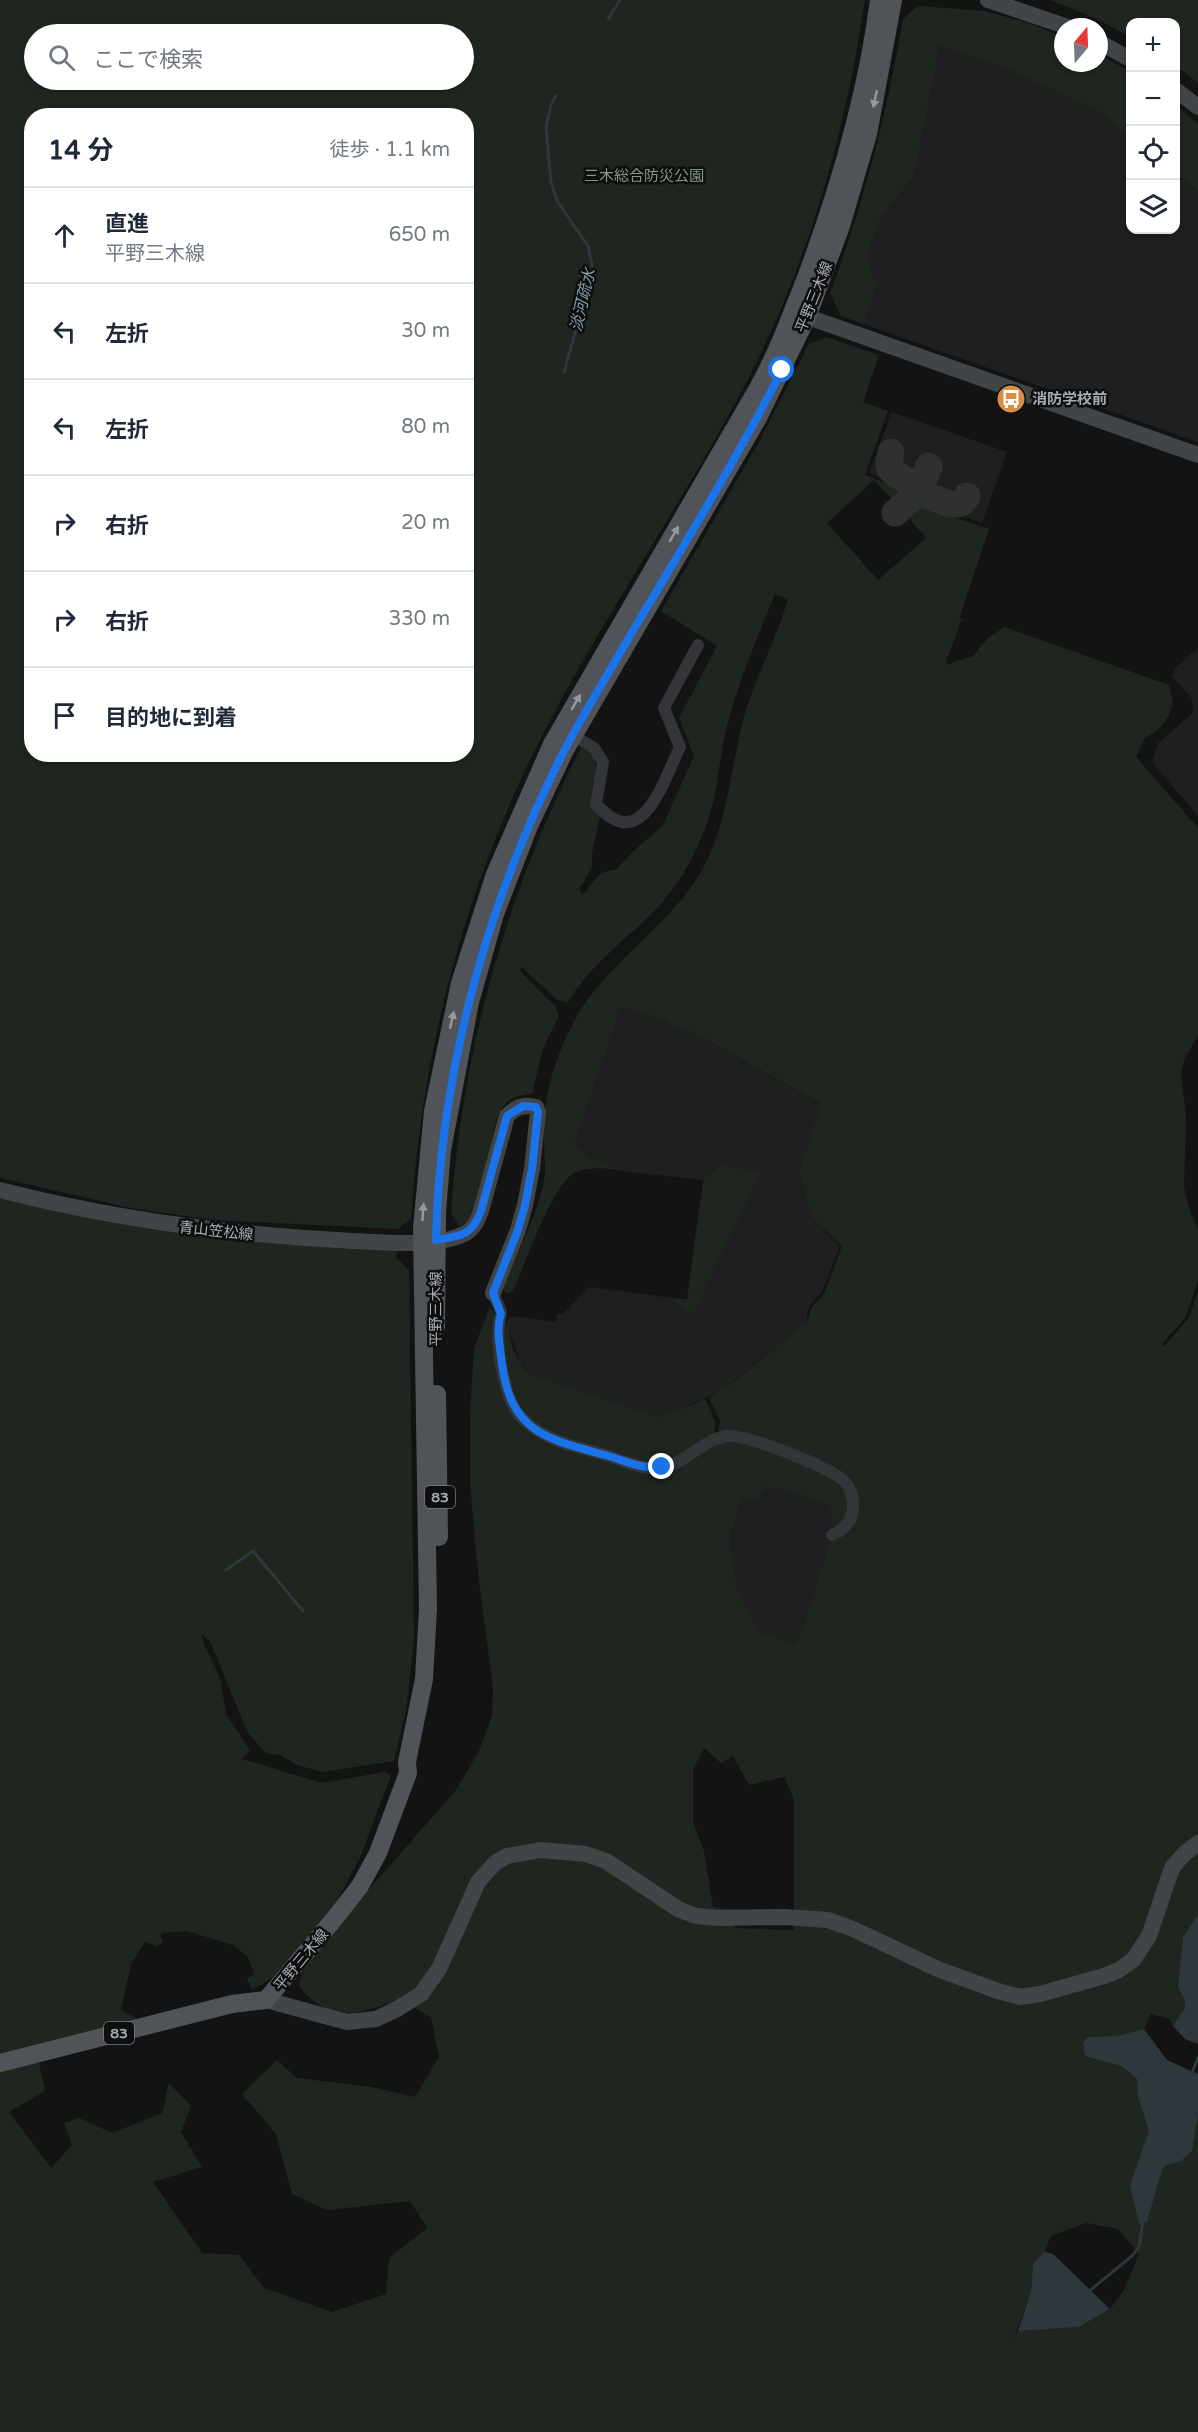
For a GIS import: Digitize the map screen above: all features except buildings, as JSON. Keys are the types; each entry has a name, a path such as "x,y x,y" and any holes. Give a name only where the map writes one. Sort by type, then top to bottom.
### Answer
{"main road":[{"name":"平野三木線","path":"0,2063 232,2004 266,2000 360,1886 378,1853 408,1773 407,1762 423,1685 428,1609 429,1147 442,1064 464,968 502,856 557,736 800,315 842,173 870,60 879,0"},
{"name":"平野三木線","path":"429,1241 458,1056 474,986 495,914 517,855 540,800 573,735 758,418 800,315 841,226 868,134 893,0"}],"street":[{"path":"988,0 1054,22"},
{"path":"1108,47 1126,56"},
{"path":"1180,93 1198,107"},
{"path":"800,315 1198,455"},
{"path":"573,735 594,748 603,762 596,804 604,814 626,823 638,820 649,811 680,747 664,708 698,645"},
{"name":"青山笠松線","path":"0,1190 100,1214 211,1231 396,1243 429,1241 460,1236 474,1226 481,1211 507,1116 523,1106 536,1107 538,1112 528,1196 518,1230 493,1293"},
{"path":"493,1293 501,1314 499,1331 507,1394 518,1414 532,1426 552,1439 569,1446 655,1468 678,1462 709,1442 725,1437 744,1438 764,1444 825,1470 846,1484 853,1499 852,1513 843,1528 832,1535"},
{"path":"266,2000 347,2022 376,2019 398,2009 421,1994 439,1969 478,1882 507,1856 540,1850 586,1854 606,1861 678,1909 696,1916 828,1920 853,1929 940,1971 998,1992 1020,1997 1040,1994 1104,1976 1119,1970 1133,1960 1149,1936 1172,1868 1198,1843"}],"shaded area":[{"path":"940,46 1002,67 1097,110 1126,134 1126,234 1180,234 1180,176 1198,191 1198,442 864,324 877,286 870,268 869,250 881,217 914,177"},
{"path":"892,412 1007,452 982,523 905,496 906,491 902,485 869,473"},
{"path":"1198,648 1198,816 1152,762 1158,743 1193,713 1192,699 1172,676 1176,667"},
{"path":"621,1006 662,1019 675,1027 687,1029 822,1105 799,1172 812,1218 840,1246 822,1292 811,1304 807,1313 807,1326 799,1329 720,1392 659,1417 531,1374 520,1362 508,1327 512,1316 557,1322 557,1314 563,1314 589,1287 672,1298 683,1311 693,1313 720,1165 703,1180 629,1172 589,1158 575,1144"},
{"path":"766,1487 799,1494 830,1506 833,1529 806,1621 796,1644 759,1631 737,1590 730,1537 743,1496"},
{"path":"1198,1914 1198,2044 1185,2039 1173,2026 1185,2008 1185,2000 1178,1987 1183,1937"},
{"path":"1144,2029 1167,2060 1198,2074 1198,2114 1192,2151 1181,2161 1166,2165 1162,2170 1147,2222 1139,2224 1130,2185 1149,2131 1138,2097 1137,2079 1123,2067 1085,2056 1083,2043 1087,2037 1116,2036"},
{"path":"1044,2252 1053,2254 1110,2309 1079,2327 1018,2331 1031,2291 1033,2264"}],"green space":[{"name":"三木総合防災公園","path":"0,0 865,0 848,96 824,190 792,282 773,327 724,423 604,624 547,726 498,832 478,885 461,939 433,1049 423,1105 411,1218 398,1229 213,1220 131,1208 0,1178"},
{"path":"1051,0 1198,0 1198,83 1180,69 1180,18 1126,18 1126,35 1108,25 1108,18 1095,18"},
{"path":"918,6 986,11 1054,33 1054,72 1108,72 1108,60 1126,69 1126,134 1097,110 1002,67 940,46 914,177 881,217 869,250 870,268 877,286 864,324 841,316 830,293 854,225 873,158 890,89 903,19"},
{"path":"1180,108 1198,124 1198,191 1180,176"},
{"path":"826,337 879,355 863,402 888,411 865,475 900,488 902,493 892,499 874,480 827,523 878,580 926,538 909,518 920,506 989,529 959,619 962,619 946,662 949,665 973,656 987,639 1004,627 1169,685 1173,702 1169,716 1158,730 1144,739 1136,757 1198,828 1198,1035 1184,1060 1181,1076 1186,1114 1184,1187 1198,1230 1198,1281 1185,1318 1162,1344 1164,1346 1188,1319 1198,1292 1198,1914 1183,1937 1178,1987 1185,2000 1185,2008 1173,2026 1168,2018 1151,2014 1144,2029 1116,2036 1087,2037 1083,2043 1085,2056 1123,2067 1137,2079 1138,2097 1149,2131 1131,2185 1139,2224 1147,2221 1162,2170 1166,2164 1184,2157 1191,2147 1198,2114 1198,2432 0,2432 0,1196 98,1218 197,1234 296,1245 397,1251 396,1257 409,1270 414,1640 406,1711 394,1761 322,1772 297,1765 280,1755 266,1753 248,1733 210,1642 201,1633 220,1678 226,1714 250,1750 242,1759 322,1783 384,1772 391,1775 360,1858 331,1911 275,1976 252,1990 247,1979 254,1974 248,1957 233,1945 187,1931 162,1933 160,1936 163,1941 157,1946 145,1942 131,1964 121,2010 139,2020 35,2045 45,2091 9,2112 51,2168 72,2145 64,2123 79,2118 112,2133 162,2113 169,2083 191,2106 181,2132 202,2167 153,2182 202,2253 239,2255 264,2288 332,2312 386,2294 389,2258 427,2228 410,2201 327,2210 292,2194 276,2134 242,2094 277,2060 297,2078 372,2087 415,2097 439,2057 431,2017 400,2000 357,2012 336,2012 315,2002 299,1985 307,1960 456,1790 479,1751 492,1716 493,1688 477,1565 470,1482 470,1416 474,1348 490,1307 495,1315 498,1366 507,1403 512,1413 524,1426 538,1436 571,1451 641,1470 657,1471 681,1464 718,1441 739,1440 805,1464 843,1484 849,1495 850,1511 842,1523 833,1529 830,1506 799,1494 766,1487 755,1500 743,1496 730,1537 737,1590 759,1631 796,1644 831,1537 840,1536 852,1522 856,1510 855,1493 844,1478 767,1441 736,1433 717,1435 720,1421 709,1398 735,1381 799,1328 806,1326 812,1307 824,1294 842,1246 812,1218 799,1171 821,1104 687,1029 675,1027 662,1019 621,1007 575,1144 589,1158 629,1172 601,1168 587,1169 574,1173 566,1180 548,1208 513,1291 506,1294 502,1287 526,1235 541,1194 545,1175 546,1104 560,1052 571,1027 597,988 678,904 704,867 720,825 745,713 788,599 775,594 756,641 728,722 707,824 692,858 671,892 594,968 568,1002 557,1000 522,967 520,971 555,1006 559,1016 543,1049 532,1094 512,1099 506,1103 499,1114 482,1189 469,1219 459,1226 451,1213 457,1152 478,1032 510,915 531,857 582,746 591,753 595,761 592,798 594,807 600,816 592,853 592,867 580,888 582,895 601,873 617,869 632,852 662,827 694,756 679,718 717,646 661,611 759,442 809,344","holes":["704,1748 721,1763 733,1756 749,1785 784,1777 794,1799 794,1930 735,1928 736,1910 713,1907 704,1851 693,1822 693,1769","1086,2223 1118,2229 1139,2254 1124,2290 1110,2309 1079,2327 1018,2331 1014,2339 1031,2291 1033,2265 1044,2252 1051,2236"]},
{"path":"720,1165 761,1172 693,1314 683,1311 672,1298 687,1299 703,1180"},
{"path":"512,1316 509,1331 513,1348 521,1363 531,1374 659,1417 705,1399 716,1423 713,1437 687,1454 653,1465 557,1438 519,1410 508,1381 502,1327"}],"waterway":[{"name":"淡河疏水","path":"608,19 620,0"},
{"name":"淡河疏水","path":"556,95 546,127 551,182 557,201 588,246 593,269 564,372"},
{"path":"226,1570 253,1551 303,1611"},
{"path":"1191,2075 1198,2058"},
{"path":"1088,2292 1132,2256 1139,2247 1143,2221"}],"taxiway":[{"path":"891,452 890,469 910,484 912,488 910,499"},
{"path":"895,513 919,492 929,466"},
{"path":"915,495 929,496 950,504 962,502 967,496"}],"place":[{"name":"消防学校前","path":"1011,399"}],"route":[{"path":"662,1467 639,1466 557,1442 524,1420 514,1409 505,1387 500,1352 501,1314 493,1293 518,1230 528,1196 538,1112 536,1107 528,1105 518,1107 507,1116 481,1211 474,1226 460,1236 436,1240 442,1150 458,1056 474,986 495,914 529,826 580,721 741,448 782,370"}]}
